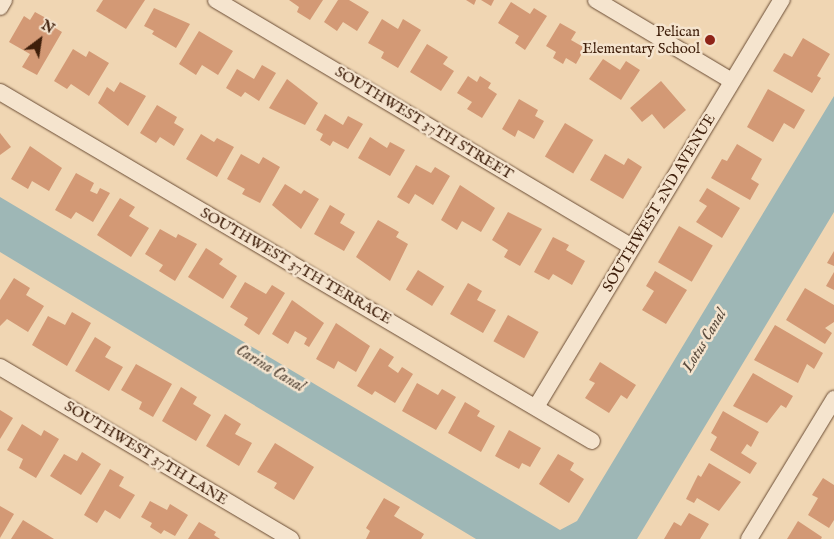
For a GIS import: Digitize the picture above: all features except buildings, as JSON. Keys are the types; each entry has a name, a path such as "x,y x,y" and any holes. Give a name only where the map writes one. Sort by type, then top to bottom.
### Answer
{"street":[{"path":"0,7 4,0"},
{"name":"SOUTHWEST 37TH STREET","path":"216,0 632,247"},
{"path":"596,0 732,81"},
{"name":"SOUTHWEST 2ND AVENUE","path":"536,407 782,0"},
{"name":"SOUTHWEST 37TH TERRACE","path":"0,92 592,441"},
{"name":"SOUTHWEST 37TH LANE","path":"0,367 291,539"},
{"path":"749,539 834,400"}],"water":[{"path":"834,96 834,212 637,539 476,539 0,252 0,197 560,530 577,521"}],"place":[{"name":"Pelican Elementary School","path":"710,40"}],"water label":[{"name":"Lotus Canal","path":"705,341"},
{"name":"Carina Canal","path":"270,369"}]}
